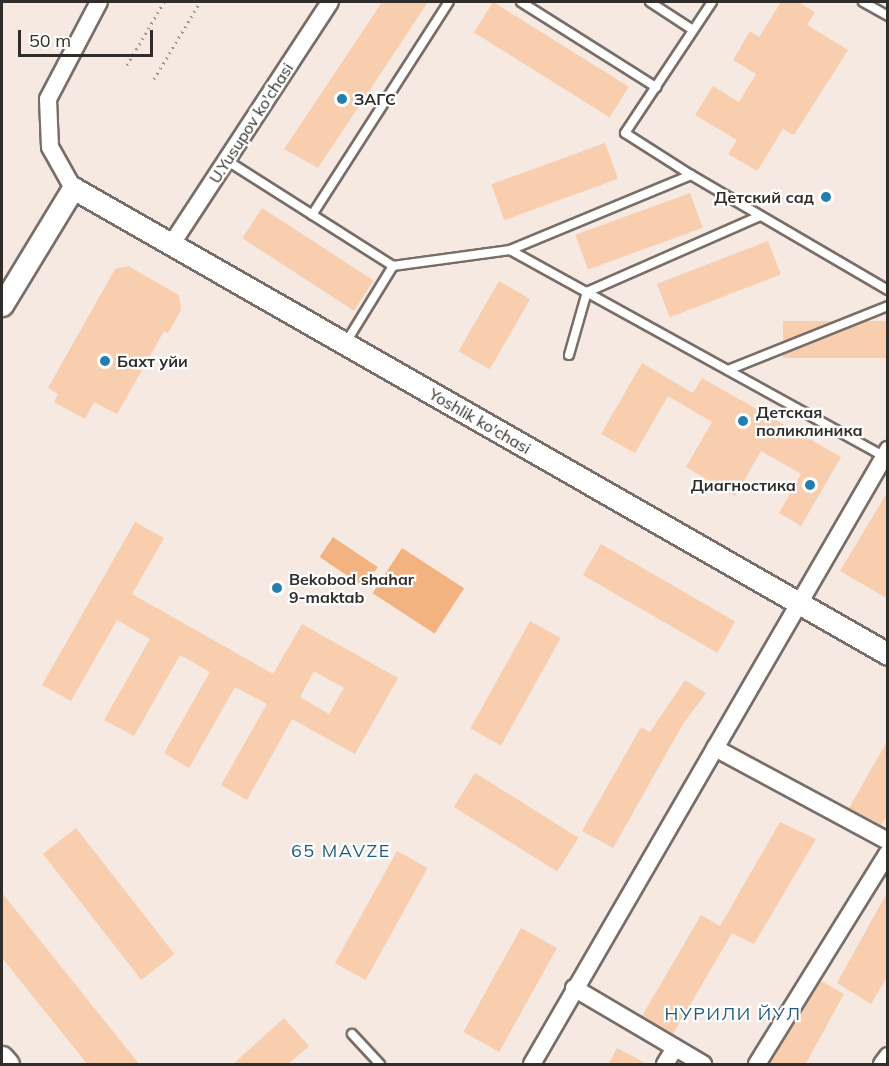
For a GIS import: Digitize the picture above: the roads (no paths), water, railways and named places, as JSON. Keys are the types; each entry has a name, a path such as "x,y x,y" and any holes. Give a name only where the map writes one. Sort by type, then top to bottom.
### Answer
{"street":[{"path":"2,305 73,188 50,147 48,99 99,2"},
{"name":"U.Yusupov ko'chasi","path":"171,245 330,2"},
{"name":"Yoshlik ko'chasi","path":"73,188 888,654"},
{"path":"531,1065 886,454"},
{"path":"715,748 888,841"},
{"path":"758,1065 888,854"},
{"path":"574,988 703,1065"},
{"path":"665,1065 675,1048"},
{"path":"882,1065 888,1056"},
{"path":"2,1057 8,1065"}],"lane":[{"path":"312,215 449,2"},
{"path":"521,2 656,87"},
{"path":"650,2 693,30"},
{"path":"712,2 626,133 691,175 888,290"},
{"path":"863,2 888,16"},
{"path":"226,160 393,266 510,250 691,175"},
{"path":"587,292 760,216"},
{"path":"510,250 886,454"},
{"path":"345,344 393,266"},
{"path":"569,355 587,292"},
{"path":"728,370 888,306"},
{"path":"352,1034 380,1065"}],"place":[{"name":"ЗАГС","path":"342,99"},
{"name":"Детский сад","path":"826,197"},
{"name":"Бахт уйи","path":"105,361"},
{"name":"Детская поликлиника","path":"743,421"},
{"name":"Диагностика","path":"810,485"},
{"name":"Bekobod shahar 9-maktab","path":"277,588"}],"district":[{"name":"65 MAVZE","path":"341,851"},
{"name":"НУРИЛИ ЙУЛ","path":"733,1014"}]}
